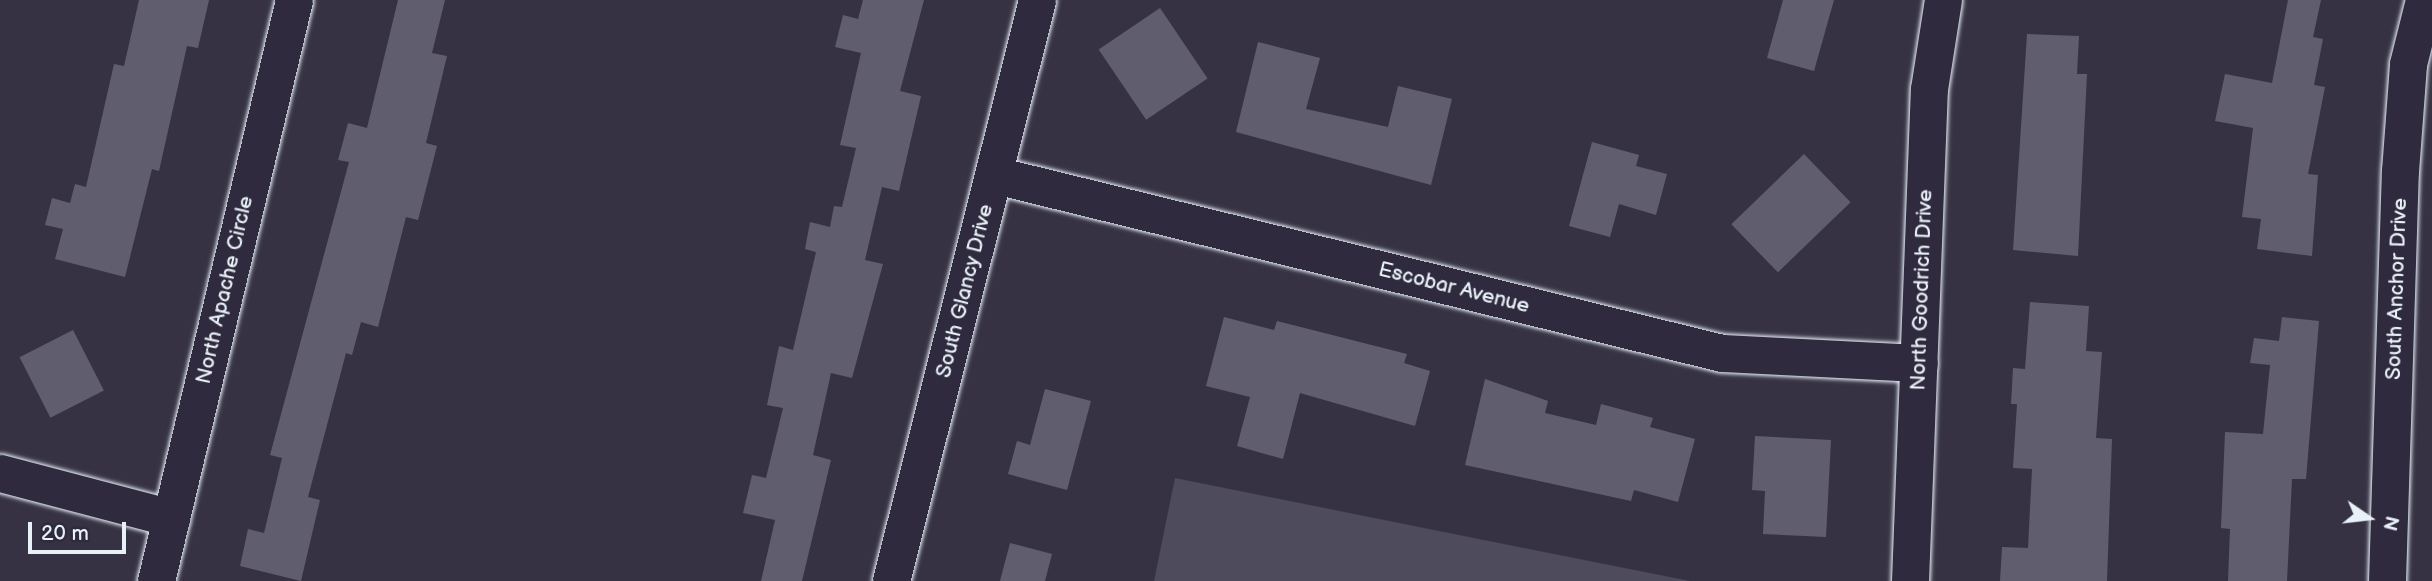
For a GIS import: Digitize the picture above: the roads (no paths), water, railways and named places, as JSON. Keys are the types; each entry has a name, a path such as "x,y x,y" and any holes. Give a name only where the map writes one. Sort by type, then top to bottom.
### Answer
{"street":[{"name":"North Apache Circle","path":"156,581 294,0"},
{"name":"South Glancy Drive","path":"891,581 1037,0"},
{"name":"North Goodrich Drive","path":"1910,581 1929,89 1943,0"},
{"name":"South Anchor Drive","path":"2387,581 2400,171 2408,64 2424,0"},
{"name":"Escobar Avenue","path":"995,175 1722,353 1919,363"},
{"path":"0,473 171,519"}]}
